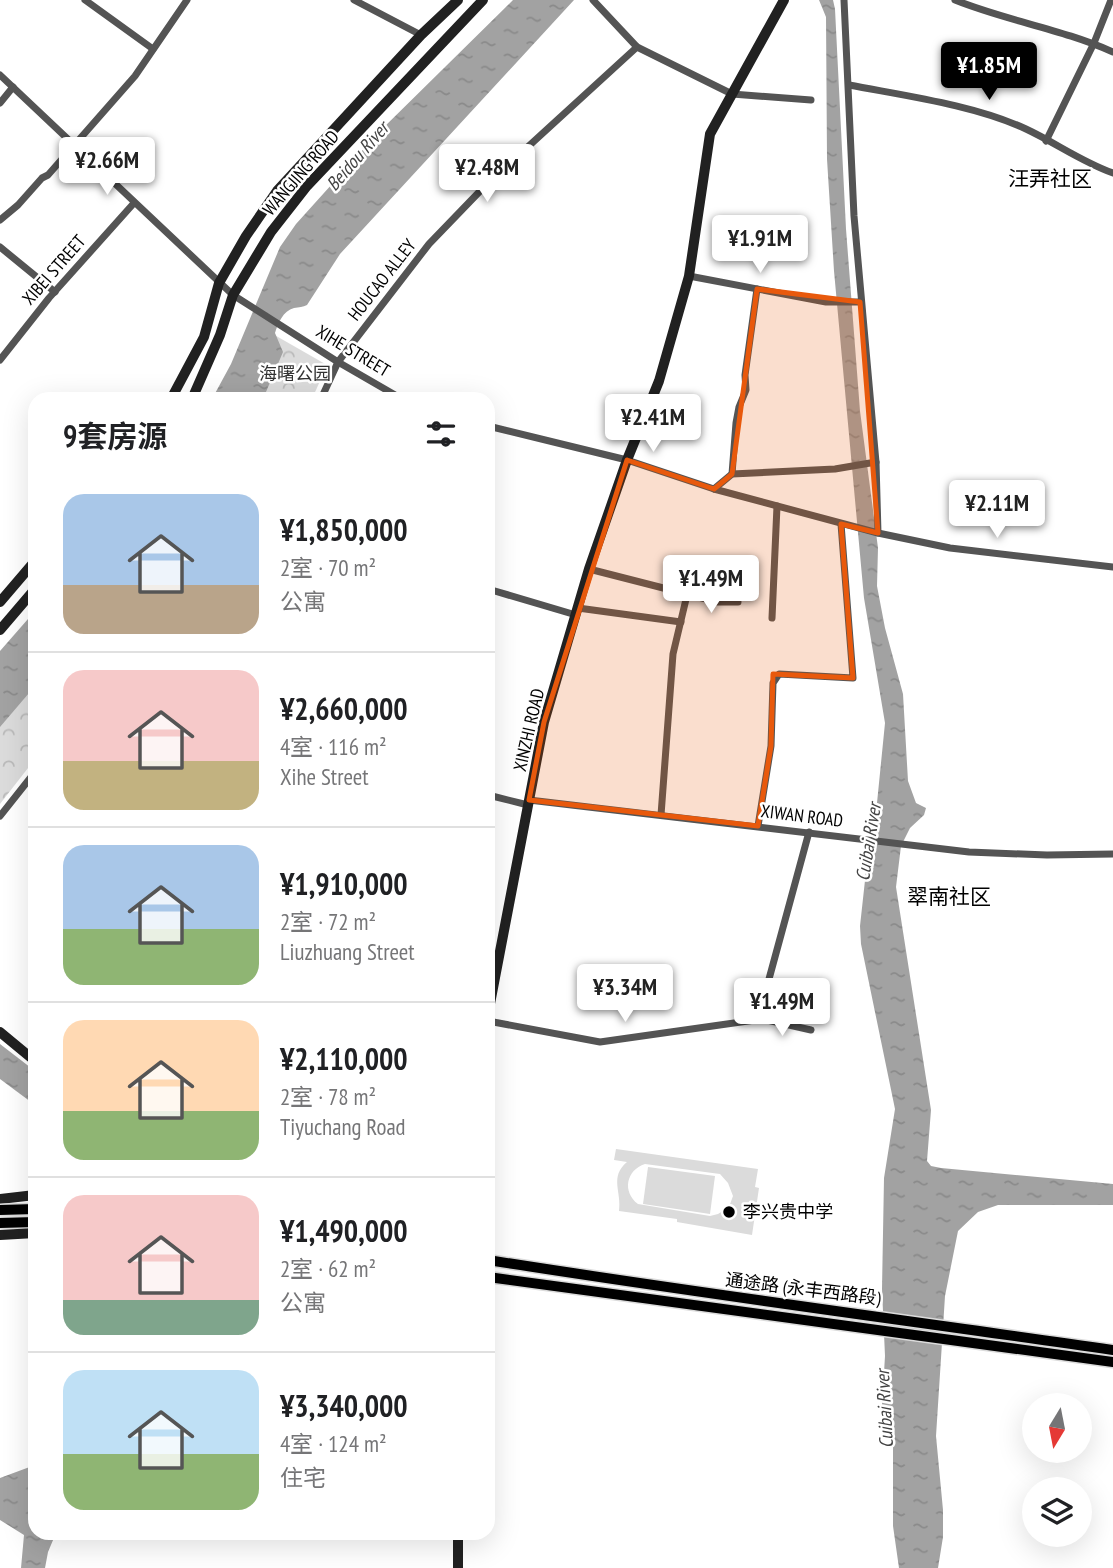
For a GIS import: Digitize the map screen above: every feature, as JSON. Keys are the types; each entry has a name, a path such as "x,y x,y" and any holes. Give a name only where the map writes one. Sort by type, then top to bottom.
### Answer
{"main road":[{"name":"WANGJING ROAD","path":"175,392 204,337 219,284 246,236 277,191 421,35 458,0"},
{"name":"WANGJING ROAD","path":"195,392 220,335 233,295 271,232 307,186 483,0"},
{"name":"XINZHI ROAD","path":"495,978 544,722 589,569 627,460 659,381 689,276 710,134 784,0"},
{"path":"0,602 28,569"},
{"path":"0,630 28,597"},
{"path":"0,1032 28,1055"},
{"path":"0,1199 28,1196"},
{"path":"0,1210 28,1209"},
{"path":"0,1223 28,1222"},
{"path":"0,1234 28,1233"},
{"name":"通途路 (永丰西路段)","path":"495,1261 689,1292 854,1312 1113,1350"},
{"name":"通途路 (永丰西路段)","path":"495,1278 1113,1362"},
{"path":"458,1540 458,1568"}],"street":[{"path":"85,0 153,49"},
{"path":"0,220 48,175 135,76 187,0"},
{"path":"354,0 421,35"},
{"path":"593,0 638,47 732,93 810,100"},
{"path":"844,0 858,302 876,462 878,533"},
{"path":"955,0 991,14 1094,43 1113,51"},
{"path":"1046,141 1094,43 1111,0"},
{"name":"HOUCAO ALLEY","path":"324,392 338,362 429,244 483,188 638,47"},
{"path":"0,75 233,295"},
{"path":"849,85 978,112 1026,129 1091,165 1113,173"},
{"path":"0,103 13,87"},
{"name":"XIBEI STREET","path":"0,358 134,202"},
{"path":"0,247 55,292"},
{"path":"689,276 825,302 858,302"},
{"path":"732,474 738,415 746,390 745,375 757,289"},
{"name":"XIHE STREET","path":"233,295 390,392"},
{"path":"495,428 627,460 714,489 878,533 950,548 1113,567"},
{"path":"714,489 732,474 835,468 876,462"},
{"path":"772,618 777,506"},
{"path":"758,826 771,746 773,683 779,674 853,678 841,524"},
{"path":"589,569 718,602 738,602"},
{"path":"495,591 577,612 681,622"},
{"path":"661,815 673,654 687,595"},
{"path":"0,816 28,781"},
{"name":"XIWAN ROAD","path":"495,796 529,803 758,826 905,846 1011,855 1113,853"},
{"path":"762,1018 766,990 810,832"},
{"path":"495,1022 600,1042 762,1018 811,1030"}],"highlighted area":[{"path":"757,289 860,302 878,533 841,524 853,678 773,674 771,746 758,826 529,800 544,722 627,460 714,489 732,474"}],"green space":[{"name":"海曙公园","path":"271,333 327,365 315,392 258,392"},
{"path":"28,689 28,768 0,804 0,723"},
{"path":"616,1149 758,1169 755,1187 759,1188 752,1235 677,1222 677,1219 619,1211 617,1179 627,1162 614,1160","holes":["645,1164 720,1174 728,1183 733,1196 729,1207 710,1216 638,1204 628,1188 630,1176"]},
{"path":"648,1167 715,1176 710,1214 643,1204"}],"water":[{"path":"513,0 574,0 340,254 307,305 290,310 279,321 275,333 283,352 266,392 216,392 231,364 280,247 296,224 378,133"},
{"name":"Cuibai River","path":"819,0 833,0 835,9 846,229 860,411 878,548 877,586 903,694 908,781 916,803 926,808 924,815 910,828 901,846 896,887 931,1110 927,1161 931,1166 941,1168 1113,1184 1113,1205 998,1205 978,1212 958,1231 945,1296 936,1436 943,1510 943,1537 938,1568 899,1568 893,1526 893,1444 884,1423 882,1405 885,1356 882,1289 884,1178 895,1109 861,944 860,926 868,853 875,823 885,723 864,598 834,271 827,159 826,17"},
{"path":"28,619 28,694 0,727 0,651"},
{"path":"0,1044 28,1066 28,1100 0,1079"},
{"path":"28,1468 28,1540 53,1540 45,1568 21,1568 24,1535 0,1520 0,1478"}],"place":[{"name":"李兴贵中学","path":"729,1212"}],"district":[{"name":"汪弄社区","path":"1050,179"},
{"name":"翠南社区","path":"949,897"}],"water label":[{"name":"Beidou River","path":"357,156"}]}
